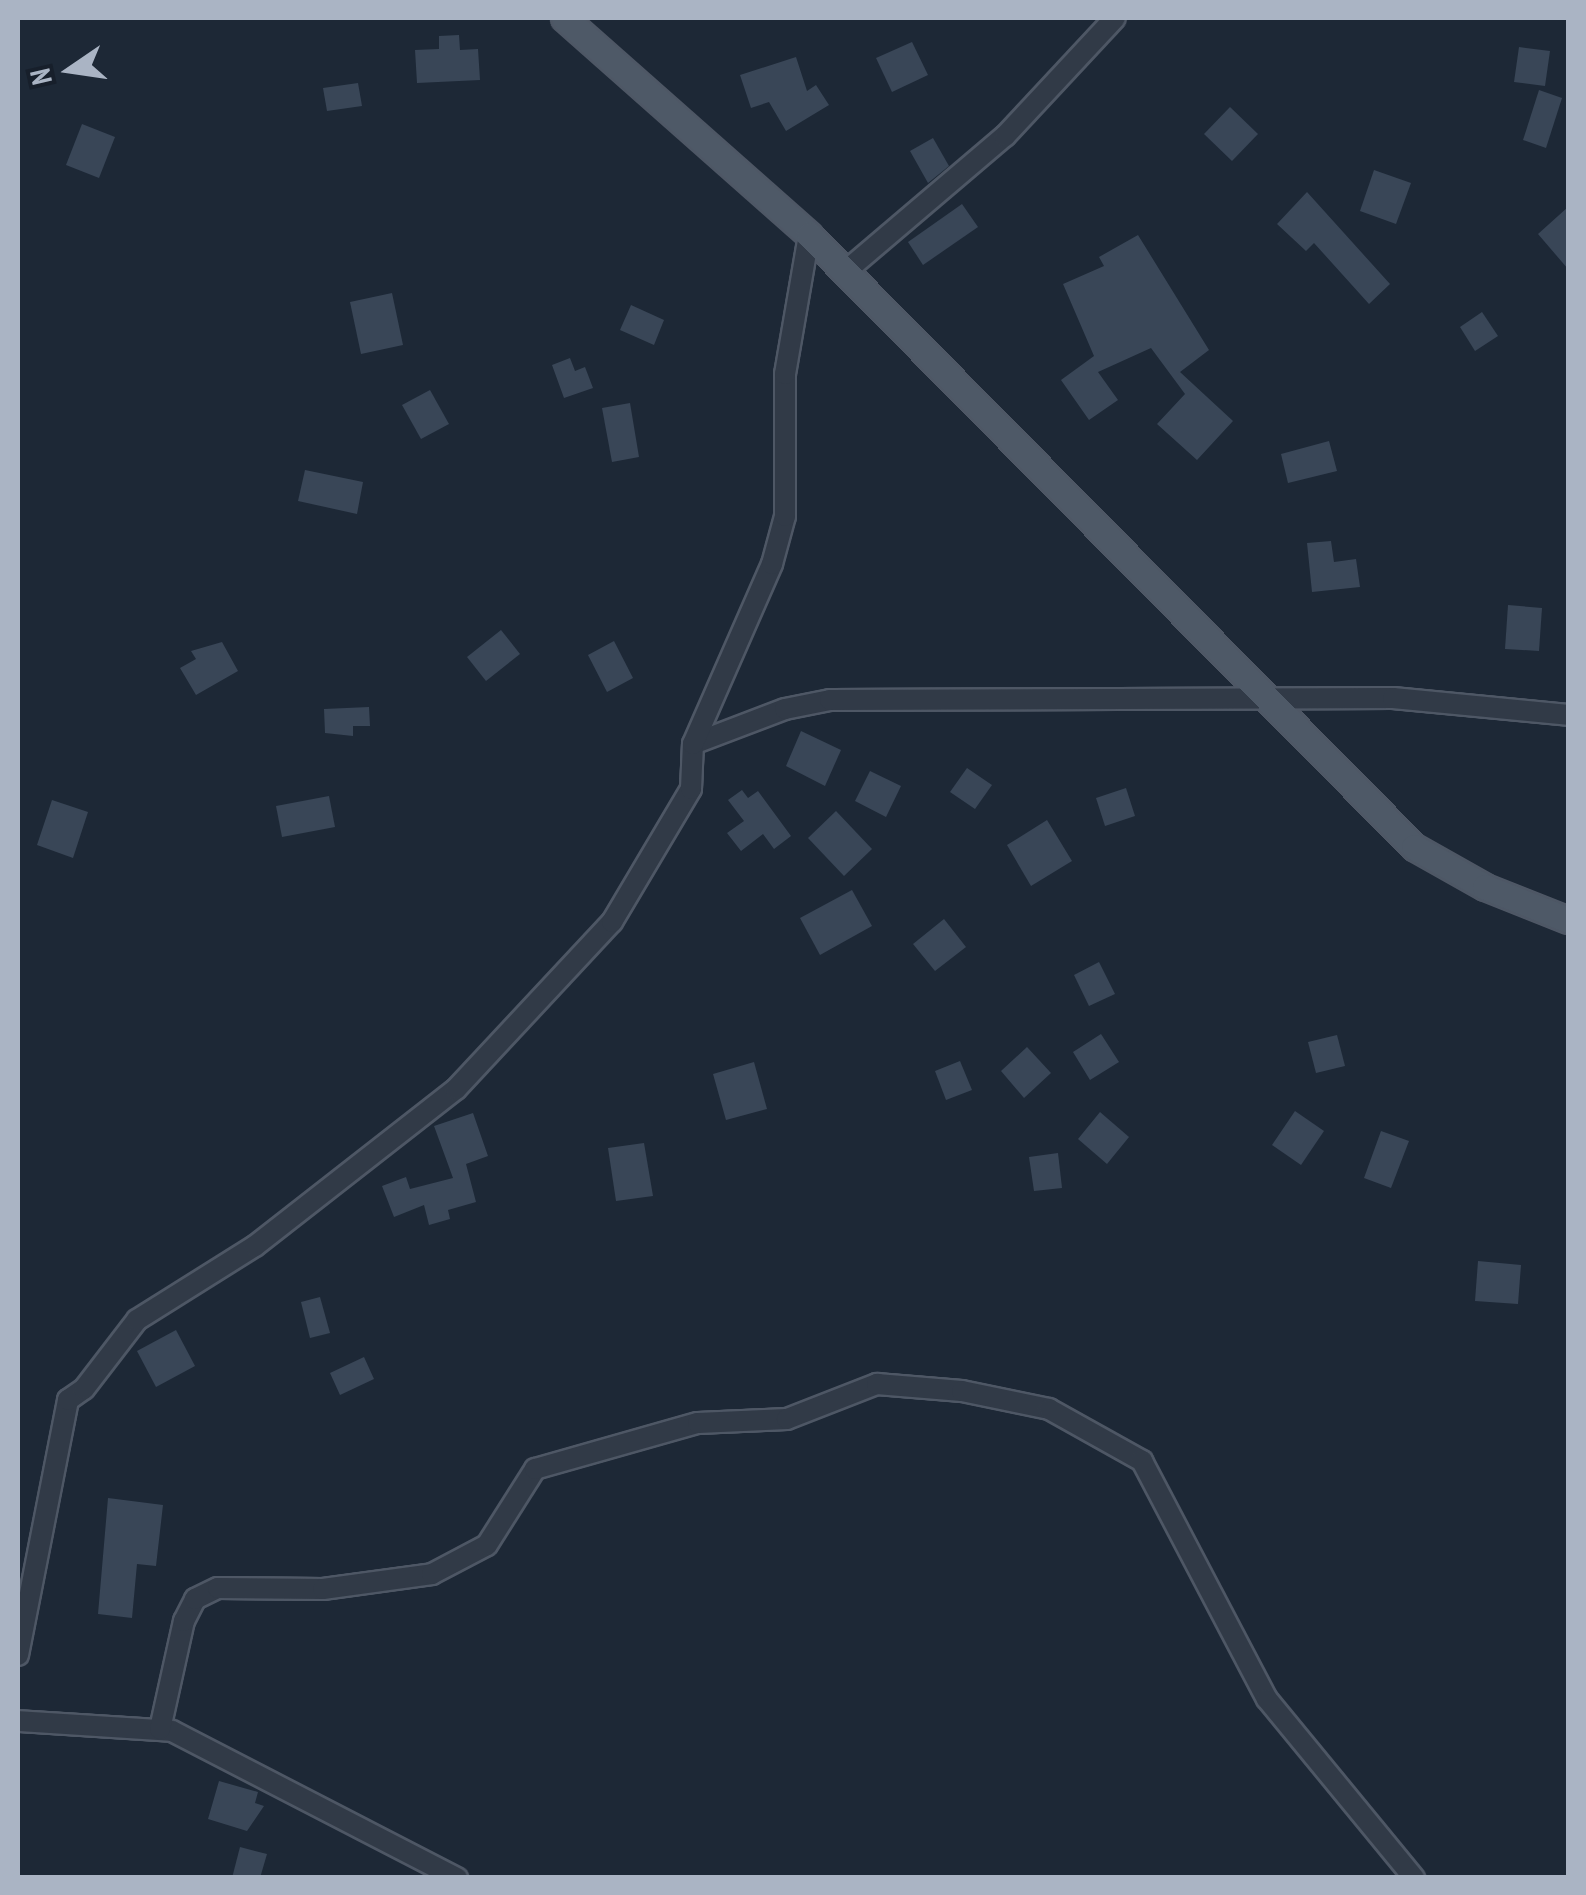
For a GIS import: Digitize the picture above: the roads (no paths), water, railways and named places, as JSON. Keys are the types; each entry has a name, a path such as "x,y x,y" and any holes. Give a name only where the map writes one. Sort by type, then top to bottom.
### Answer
{"main road":[{"path":"564,18 809,235 1414,847 1485,887 1568,920"}],"street":[{"path":"845,272 1005,136 1115,18"},
{"path":"18,1655 68,1400 84,1389 138,1320 256,1246 456,1089 612,922 691,789 692,744 772,564 785,516 785,374 809,235"},
{"path":"692,744 785,708 830,700 1393,698 1568,715"},
{"path":"160,1729 184,1621 196,1600 218,1588 323,1589 432,1574 487,1544 535,1470 698,1423 786,1419 877,1384 962,1391 1049,1409 1142,1461 1267,1699 1414,1878"},
{"path":"18,1722 160,1729 457,1878"}]}
